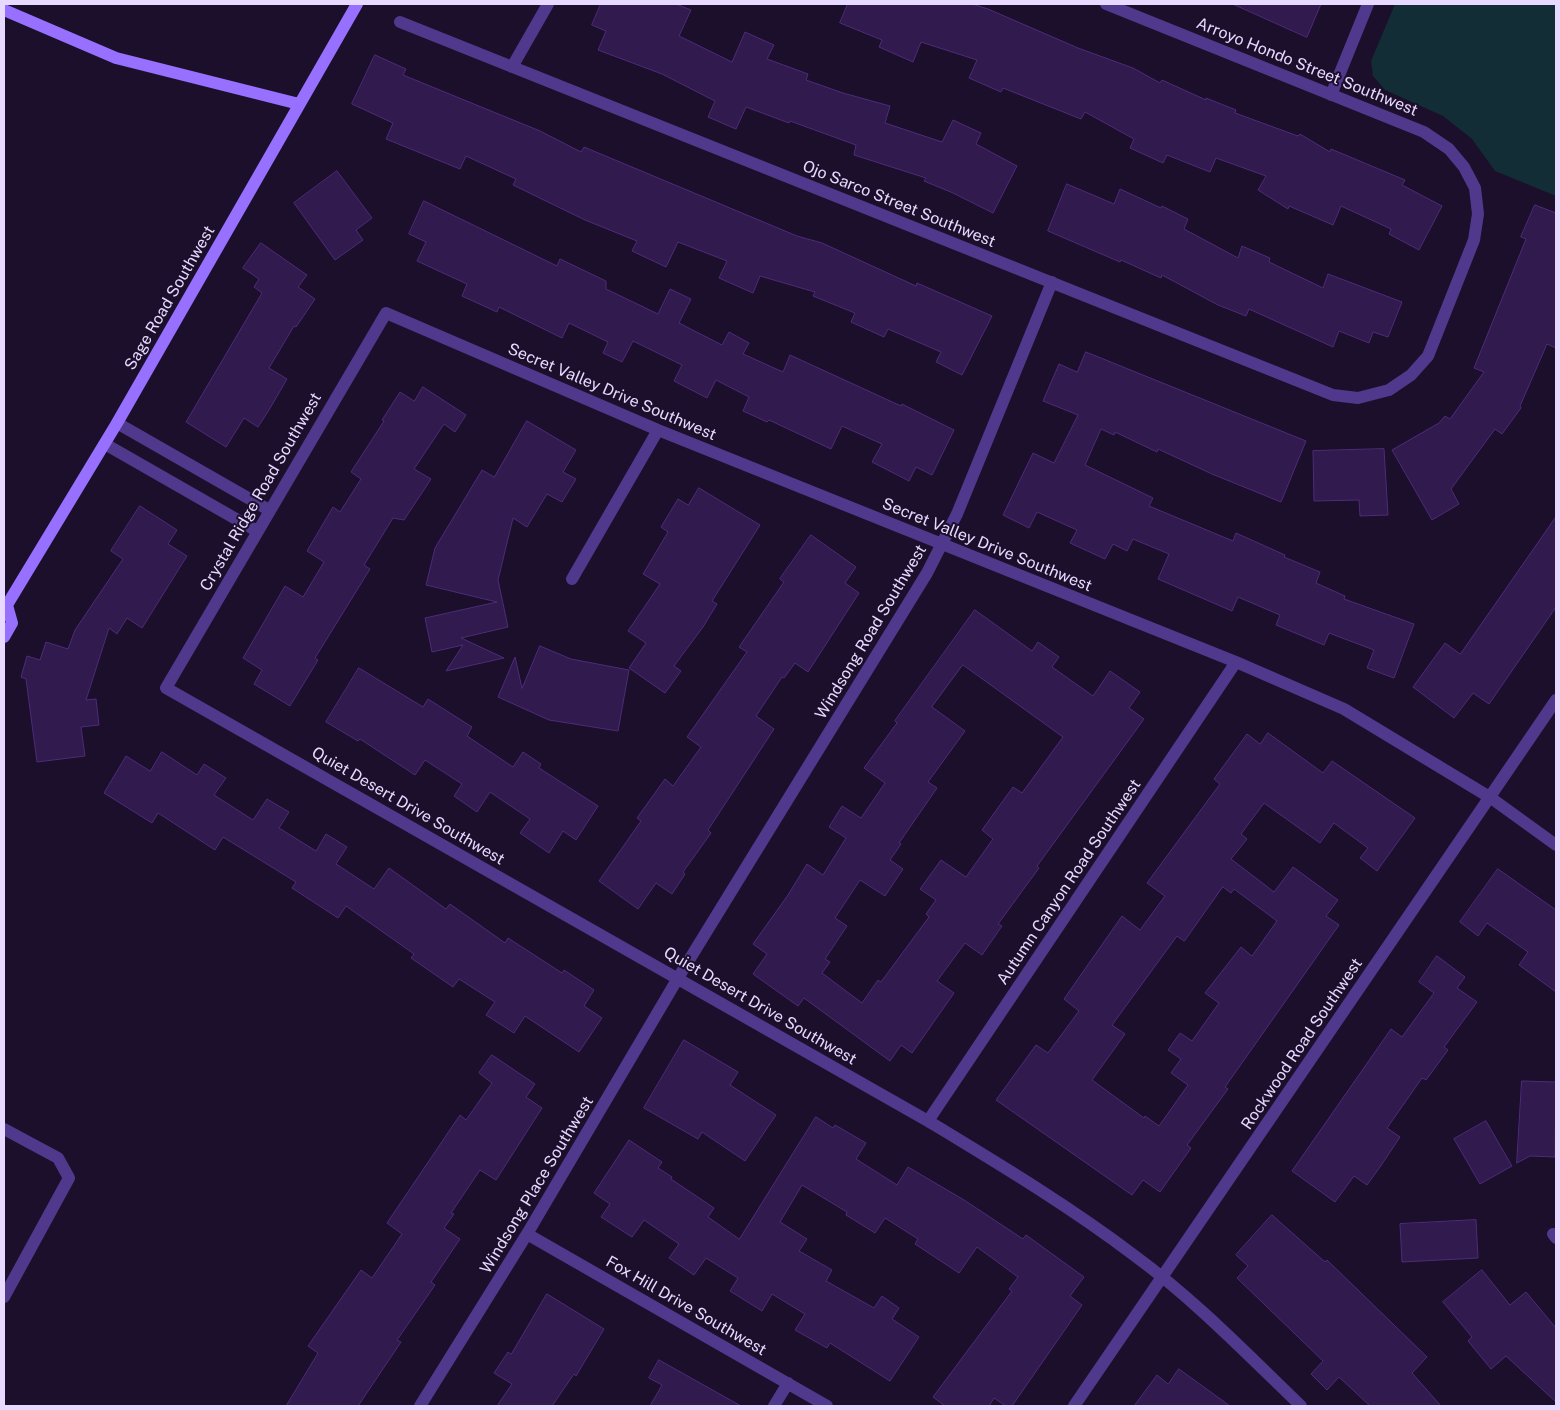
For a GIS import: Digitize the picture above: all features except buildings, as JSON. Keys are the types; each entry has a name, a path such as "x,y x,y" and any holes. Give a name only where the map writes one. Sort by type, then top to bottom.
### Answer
{"street":[{"name":"Sage Road Southwest","path":"4,637 12,623 5,608 105,444 357,4"},
{"path":"512,67 548,4"},
{"name":"Arroyo Hondo Street Southwest","path":"1106,4 1424,132 1449,149 1464,167 1475,188"},
{"path":"1331,95 1368,4"},
{"path":"4,10 116,58 299,104"},
{"name":"Ojo Sarco Street Southwest","path":"400,22 1333,395 1358,398 1389,390 1411,375 1428,356 1474,240 1478,214 1475,188"},
{"name":"Windsong Road Southwest","path":"678,978 942,545 1052,282"},
{"name":"Secret Valley Drive Southwest","path":"386,313 658,430 1236,662 1344,709 1491,798 1556,845"},
{"name":"Crystal Ridge Road Southwest","path":"166,688 386,313"},
{"path":"117,423 269,510"},
{"path":"572,580 658,430"},
{"path":"105,444 257,531"},
{"name":"Autumn Canyon Road Southwest","path":"928,1121 1236,662"},
{"name":"Quiet Desert Drive Southwest","path":"166,688 928,1121 1051,1196 1162,1278 1232,1339 1300,1406"},
{"name":"Rockwood Road Southwest","path":"1074,1406 1491,798 1556,700"},
{"name":"Windsong Place Southwest","path":"420,1406 527,1234 678,978"},
{"path":"4,1129 58,1158 69,1178 4,1297"},
{"name":"Fox Hill Drive Southwest","path":"527,1234 827,1406"},
{"path":"774,1406 788,1383"}],"shaded area":[{"path":"1395,4 1556,4 1556,196 1495,171 1472,139 1443,116 1385,90 1373,76 1371,61"}]}
